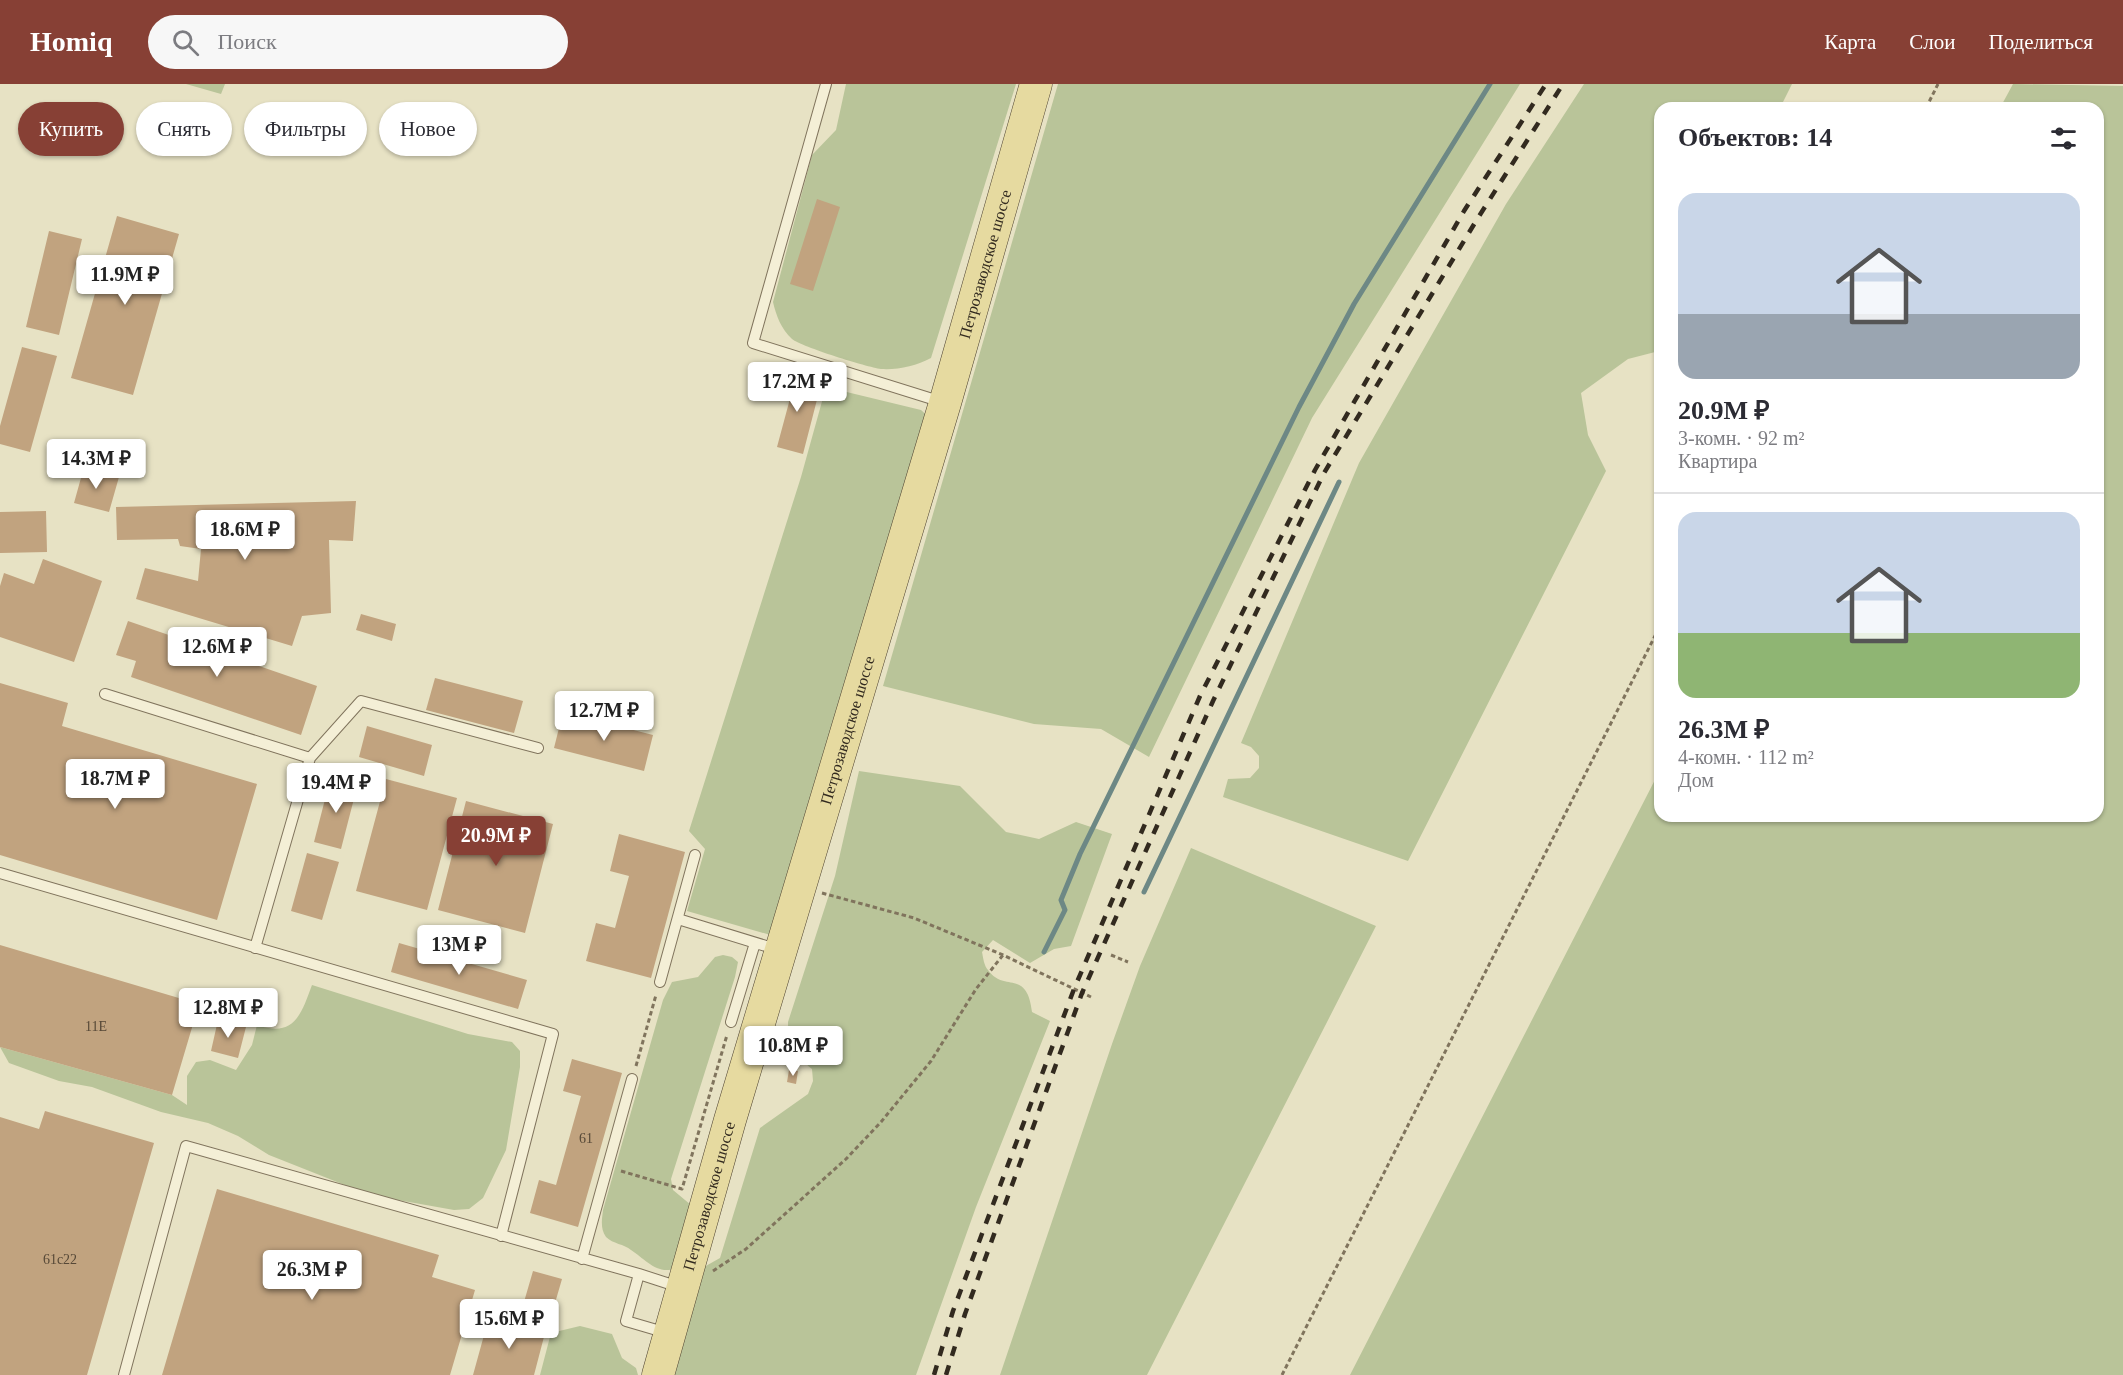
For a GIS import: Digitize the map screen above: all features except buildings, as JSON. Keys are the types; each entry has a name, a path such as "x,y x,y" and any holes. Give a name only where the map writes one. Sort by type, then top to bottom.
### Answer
{"main road":[{"name":"Петрозаводское шоссе","path":"658,1375 768,947 801,888 945,403 1036,84"}],"lane":[{"path":"826,84 753,343 945,403"},
{"path":"105,694 310,758"},
{"path":"255,948 310,758 361,701 538,748"},
{"path":"660,982 695,855"},
{"path":"0,873 553,1034 501,1236"},
{"path":"678,919 768,947 731,1022"},
{"path":"582,1259 632,1079"},
{"path":"124,1375 186,1146 682,1288"},
{"path":"639,1274 626,1321 670,1334"}],"path":[{"path":"1929,102 1938,84"},
{"path":"1282,1375 1654,638"},
{"path":"801,888 914,918 1003,954 1091,997"},
{"path":"682,1288 746,1249 846,1159 881,1122 931,1061 970,998 1003,954"},
{"path":"1111,955 1128,962"},
{"path":"632,1079 660,982"},
{"path":"608,1167 682,1189 731,1022"}],"green space":[{"path":"186,84 225,84 221,94"},
{"path":"846,84 1016,84 931,358 907,367 881,369 798,343 782,326 773,302 812,155 836,130"},
{"path":"1058,84 1520,84 1312,418 1149,757 1101,729 1034,724 883,686"},
{"path":"1584,84 1792,84 1783,102 1654,102 1654,352 1628,359 1581,393 1588,435 1606,471 1408,861 1223,797 1228,779 1250,778 1259,768 1259,756 1251,747 1241,743 1359,463 1506,204"},
{"path":"2013,84 2123,86 2123,1375 1350,1375 1654,782 1654,822 2104,822 2104,102 2003,102"},
{"path":"826,387 921,410 932,420 774,936 687,911 705,849 689,831 801,477"},
{"path":"859,771 960,786 1006,832 1039,839 1076,822 1112,834 1071,946 1054,949 1030,963 993,940 982,952 986,966 994,977 1020,985 1029,999 1032,1012 1050,1021 976,1207 916,1375 673,1375 704,1267 720,1258 760,1128 808,1094 813,1081 812,1069 801,1059 791,1043 788,1022 835,876"},
{"path":"1191,848 1376,926 1147,1375 1000,1375 1140,966"},
{"path":"723,955 732,957 738,962 671,1179 673,1190 691,1205 676,1268 663,1270 606,1237 602,1227 603,1210 663,1000 672,982 698,977 715,957"},
{"path":"312,985 468,1034 512,1042 520,1051 520,1067 506,1150 483,1198 469,1209 454,1210 370,1195 269,1155 238,1136 208,1123 161,1112 92,1087 59,1081 9,1063 0,1047 172,1095 187,1105 187,1076 196,1062 210,1060 236,1070 252,1045 257,1025 270,1028 288,1026 300,1014"},
{"path":"580,1326 612,1334 622,1358 636,1368 638,1375 540,1375 551,1333"}],"waterway":[{"path":"1044,952 1065,910 1061,900 1080,854 1299,407 1354,304 1490,84"},
{"path":"1144,892 1339,482"}],"railway":[{"path":"934,1375 953,1311 1074,989 1200,696 1315,470 1464,211 1546,84"},
{"path":"946,1375 965,1314 1082,993 1213,701 1324,473 1476,221 1563,84"}]}
